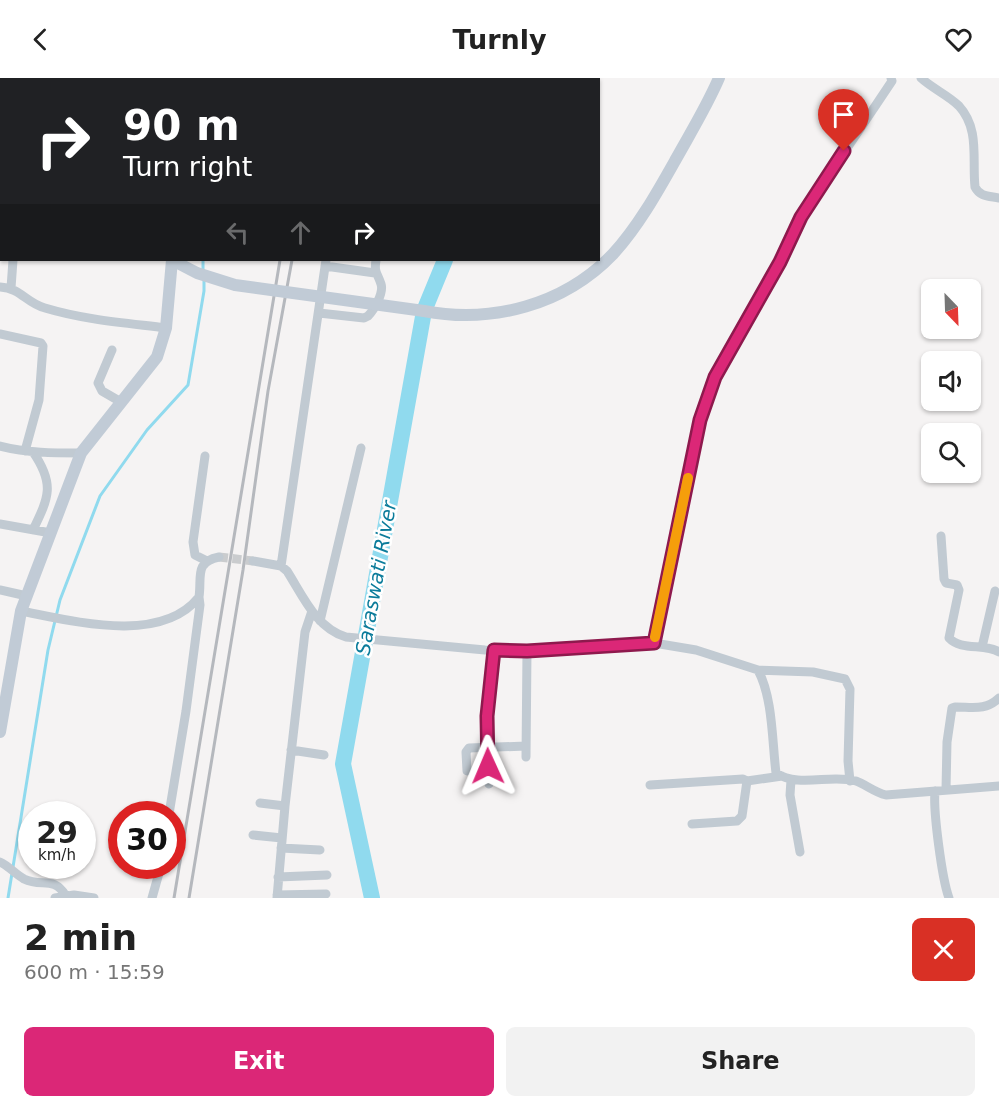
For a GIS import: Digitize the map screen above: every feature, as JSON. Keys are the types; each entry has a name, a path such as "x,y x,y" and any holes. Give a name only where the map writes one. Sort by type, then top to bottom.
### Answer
{"street":[{"path":"174,261 197,273 235,285 449,316 494,312 538,304 574,285 613,254 659,189 710,98 718,78"},
{"path":"654,643 700,420 715,377 780,262 801,217 892,81 891,78"},
{"path":"921,78 959,107 968,118 973,130 975,187 978,193 999,198"},
{"path":"11,288 13,261"},
{"path":"0,732 3,700 21,611 81,453 157,357 166,328 172,261"},
{"path":"361,271 363,261"},
{"path":"319,313 364,318 368,316 381,289 381,283 375,273 376,261"},
{"path":"281,566 325,263 375,273"},
{"path":"0,287 11,288 35,305 54,311 91,319 166,328"},
{"path":"0,334 41,343 43,346 39,400 29,451 45,472 49,493 45,507 33,530"},
{"path":"112,350 98,383 102,391 121,402"},
{"path":"0,446 29,451 81,453"},
{"path":"320,621 361,448"},
{"path":"205,456 193,542 195,555 207,561"},
{"path":"0,524 51,532"},
{"path":"941,536 944,579 946,583 957,585 958,591 950,638 954,643 999,651"},
{"path":"171,801 200,605 201,569 207,561 219,557"},
{"path":"253,561 281,566 288,571 320,621 336,634 346,637 527,651 654,643 696,650 758,670 813,672 845,679 850,689 848,761 850,781"},
{"path":"0,590 27,596"},
{"path":"982,647 995,591"},
{"path":"21,611 91,624 125,626 171,619 182,614 199,597"},
{"path":"312,611 305,632 277,897 326,894"},
{"path":"489,784 487,716 494,650"},
{"path":"526,758 527,651"},
{"path":"758,670 764,680 767,696 776,773 787,778"},
{"path":"946,790 947,742 952,708 971,709 990,705 999,698"},
{"path":"467,771 467,749 526,746"},
{"path":"291,750 324,755"},
{"path":"787,778 800,852"},
{"path":"650,784 787,778 856,781 875,792 886,795 999,786"},
{"path":"692,824 737,821 742,816 747,781"},
{"path":"935,790 945,880 950,898"},
{"path":"260,803 285,806"},
{"path":"254,835 282,838"},
{"path":"281,848 320,850"},
{"path":"0,862 22,878 60,886 66,896"},
{"path":"278,877 327,874"},
{"path":"152,898 157,879"},
{"path":"55,898 66,896 94,898"}],"waterway":[{"path":"203,261 203,273"},
{"name":"Saraswati River","path":"372,898 343,764 424,311 445,261"},
{"path":"8,898 48,650 60,600 100,496 147,430 188,385 204,279"}],"tunnel":[{"path":"219,557 253,561"}],"railway":[{"path":"174,898 280,261"},
{"path":"189,898 243,570 268,391 292,261"}],"slow traffic":[{"path":"655,637 688,478"}],"route":[{"path":"488,766 487,716 494,650 527,651 654,643 700,420 715,377 780,262 801,217 844,151"}]}
